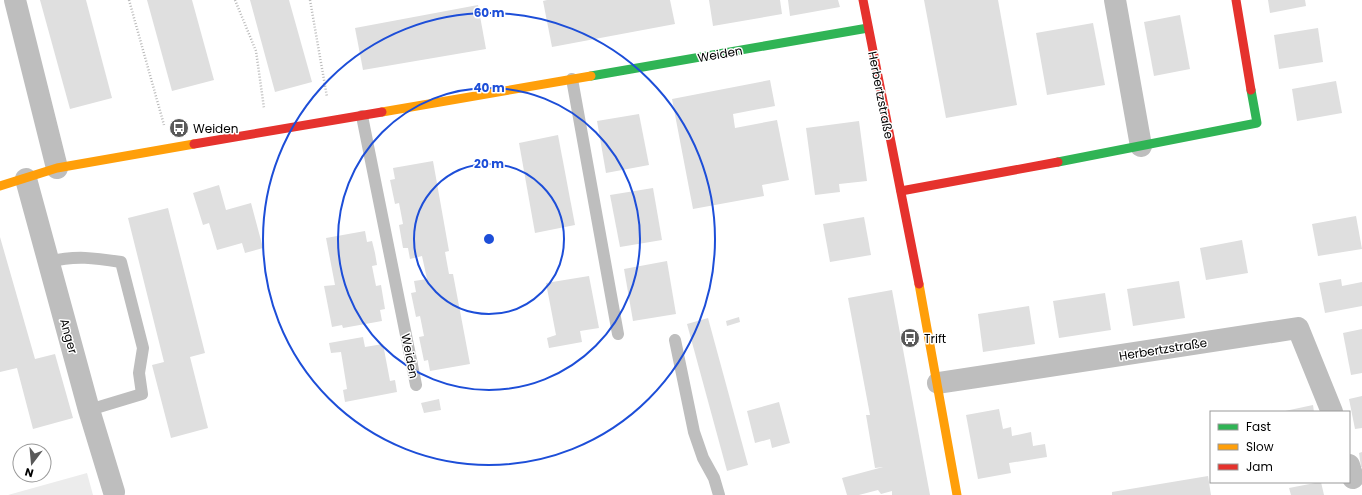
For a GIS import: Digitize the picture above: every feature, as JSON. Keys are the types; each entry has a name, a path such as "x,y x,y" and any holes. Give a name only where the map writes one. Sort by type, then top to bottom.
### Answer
{"street":[{"path":"15,0 57,168"},
{"name":"Herbertzstraße","path":"863,0 938,383 957,495"},
{"path":"1116,0 1141,146"},
{"path":"900,191 1257,123 1236,0"},
{"name":"Weiden","path":"0,186 57,168 868,28"},
{"name":"Anger","path":"26,179 89,410 114,492"},
{"name":"Herbertzstraße","path":"938,383 1298,328 1332,411"}],"lane":[{"path":"572,79 618,334"},
{"name":"Weiden","path":"362,116 416,385"},
{"path":"49,262 63,258 84,257 121,262 143,348 139,373 142,394 89,410"},
{"path":"675,340 694,432 703,458 714,478 719,495"}],"path":[{"path":"129,0 166,130 169,149"},
{"path":"235,0 256,51 267,132"},
{"path":"310,0 331,121"}],"shaded area":[{"path":"87,473 93,495 8,495 52,483"}],"building":[{"path":"40,0 86,0 112,98 70,109"},
{"path":"147,0 192,0 214,80 172,91"},
{"path":"250,0 289,0 312,82 275,92"},
{"path":"670,0 675,24 552,47 543,1"},
{"path":"709,0 780,0 782,14 713,26"},
{"path":"788,0 838,0 840,7 790,16"},
{"path":"924,0 998,0 1017,105 946,118"},
{"path":"1268,0 1305,0 1306,6 1270,13"},
{"path":"478,5 486,49 363,70 355,28"},
{"path":"1180,15 1190,69 1154,76 1144,22"},
{"path":"1093,23 1105,85 1047,95 1036,33"},
{"path":"1318,28 1323,62 1279,69 1274,35"},
{"path":"770,80 775,106 733,114 735,128 777,120 789,180 762,185 764,196 693,209 672,99"},
{"path":"1336,81 1342,113 1297,121 1292,89"},
{"path":"639,114 649,165 606,173 597,121"},
{"path":"859,121 867,181 839,184 840,192 815,195 806,128"},
{"path":"558,135 575,225 535,233 519,143"},
{"path":"433,161 449,251 445,252 449,274 453,274 470,364 430,371 428,360 424,361 419,337 424,336 420,316 416,317 411,293 416,292 414,281 427,279 422,256 410,259 408,248 403,248 399,225 403,224 399,203 395,204 390,180 395,179 393,168"},
{"path":"219,185 226,210 251,203 263,248 245,253 242,243 217,250 209,223 203,225 193,193"},
{"path":"653,188 662,240 620,247 610,195"},
{"path":"168,208 205,353 190,357 208,428 171,438 152,365 164,362 128,218"},
{"path":"1356,216 1362,249 1318,256 1312,224"},
{"path":"864,217 871,255 830,262 823,224"},
{"path":"365,231 367,242 372,241 375,253 377,265 372,266 376,286 381,285 385,309 380,310 382,321 343,328 342,325 332,327 324,286 335,285 326,238"},
{"path":"0,237 35,359 55,354 73,418 33,429 17,368 0,372"},
{"path":"1242,240 1248,273 1206,280 1200,248"},
{"path":"667,261 676,314 633,321 624,269"},
{"path":"589,276 599,328 580,331 582,342 549,348 547,338 556,335 546,283"},
{"path":"1341,279 1342,286 1362,282 1362,306 1325,313 1319,283"},
{"path":"1179,281 1185,318 1133,326 1127,289"},
{"path":"892,290 930,495 892,495 892,491 881,494 878,490 859,495 847,495 842,478 883,467 875,468 866,415 870,415 848,298"},
{"path":"1105,293 1111,330 1059,338 1053,301"},
{"path":"1029,306 1035,344 983,352 978,314"},
{"path":"739,317 740,322 727,326 726,321"},
{"path":"708,318 748,465 727,471 687,324"},
{"path":"1362,329 1362,373 1351,375 1343,333"},
{"path":"363,337 365,347 383,344 390,381 395,380 397,392 345,402 343,390 347,389 341,352 331,353 329,343"},
{"path":"1362,396 1362,428 1355,429 1349,399"},
{"path":"439,399 441,410 424,413 421,403"},
{"path":"779,402 790,443 772,448 770,439 755,443 747,411"},
{"path":"1313,405 1314,411 1285,411"},
{"path":"999,409 1003,429 1011,427 1012,436 1031,432 1033,446 1045,444 1047,457 1009,463 1011,473 978,479 966,415"},
{"path":"1362,452 1362,467 1361,467 1359,453"},
{"path":"1208,476 1211,495 1112,495 1112,492"},
{"path":"1321,483 1324,495 1291,495 1289,488"}],"traffic: fast":[{"path":"591,76 868,28"},
{"path":"1058,162 1257,123 1251,90"}],"traffic: slow":[{"path":"382,112 591,76"},
{"path":"0,186 57,168 194,144"},
{"path":"919,284 957,495"}],"traffic: jam":[{"path":"863,0 919,284"},
{"path":"1236,0 1251,90"},
{"path":"194,144 382,112"},
{"path":"901,191 1058,162"}],"place":[{"name":"Weiden","path":"179,128"},
{"name":"Trift","path":"910,338"}]}
